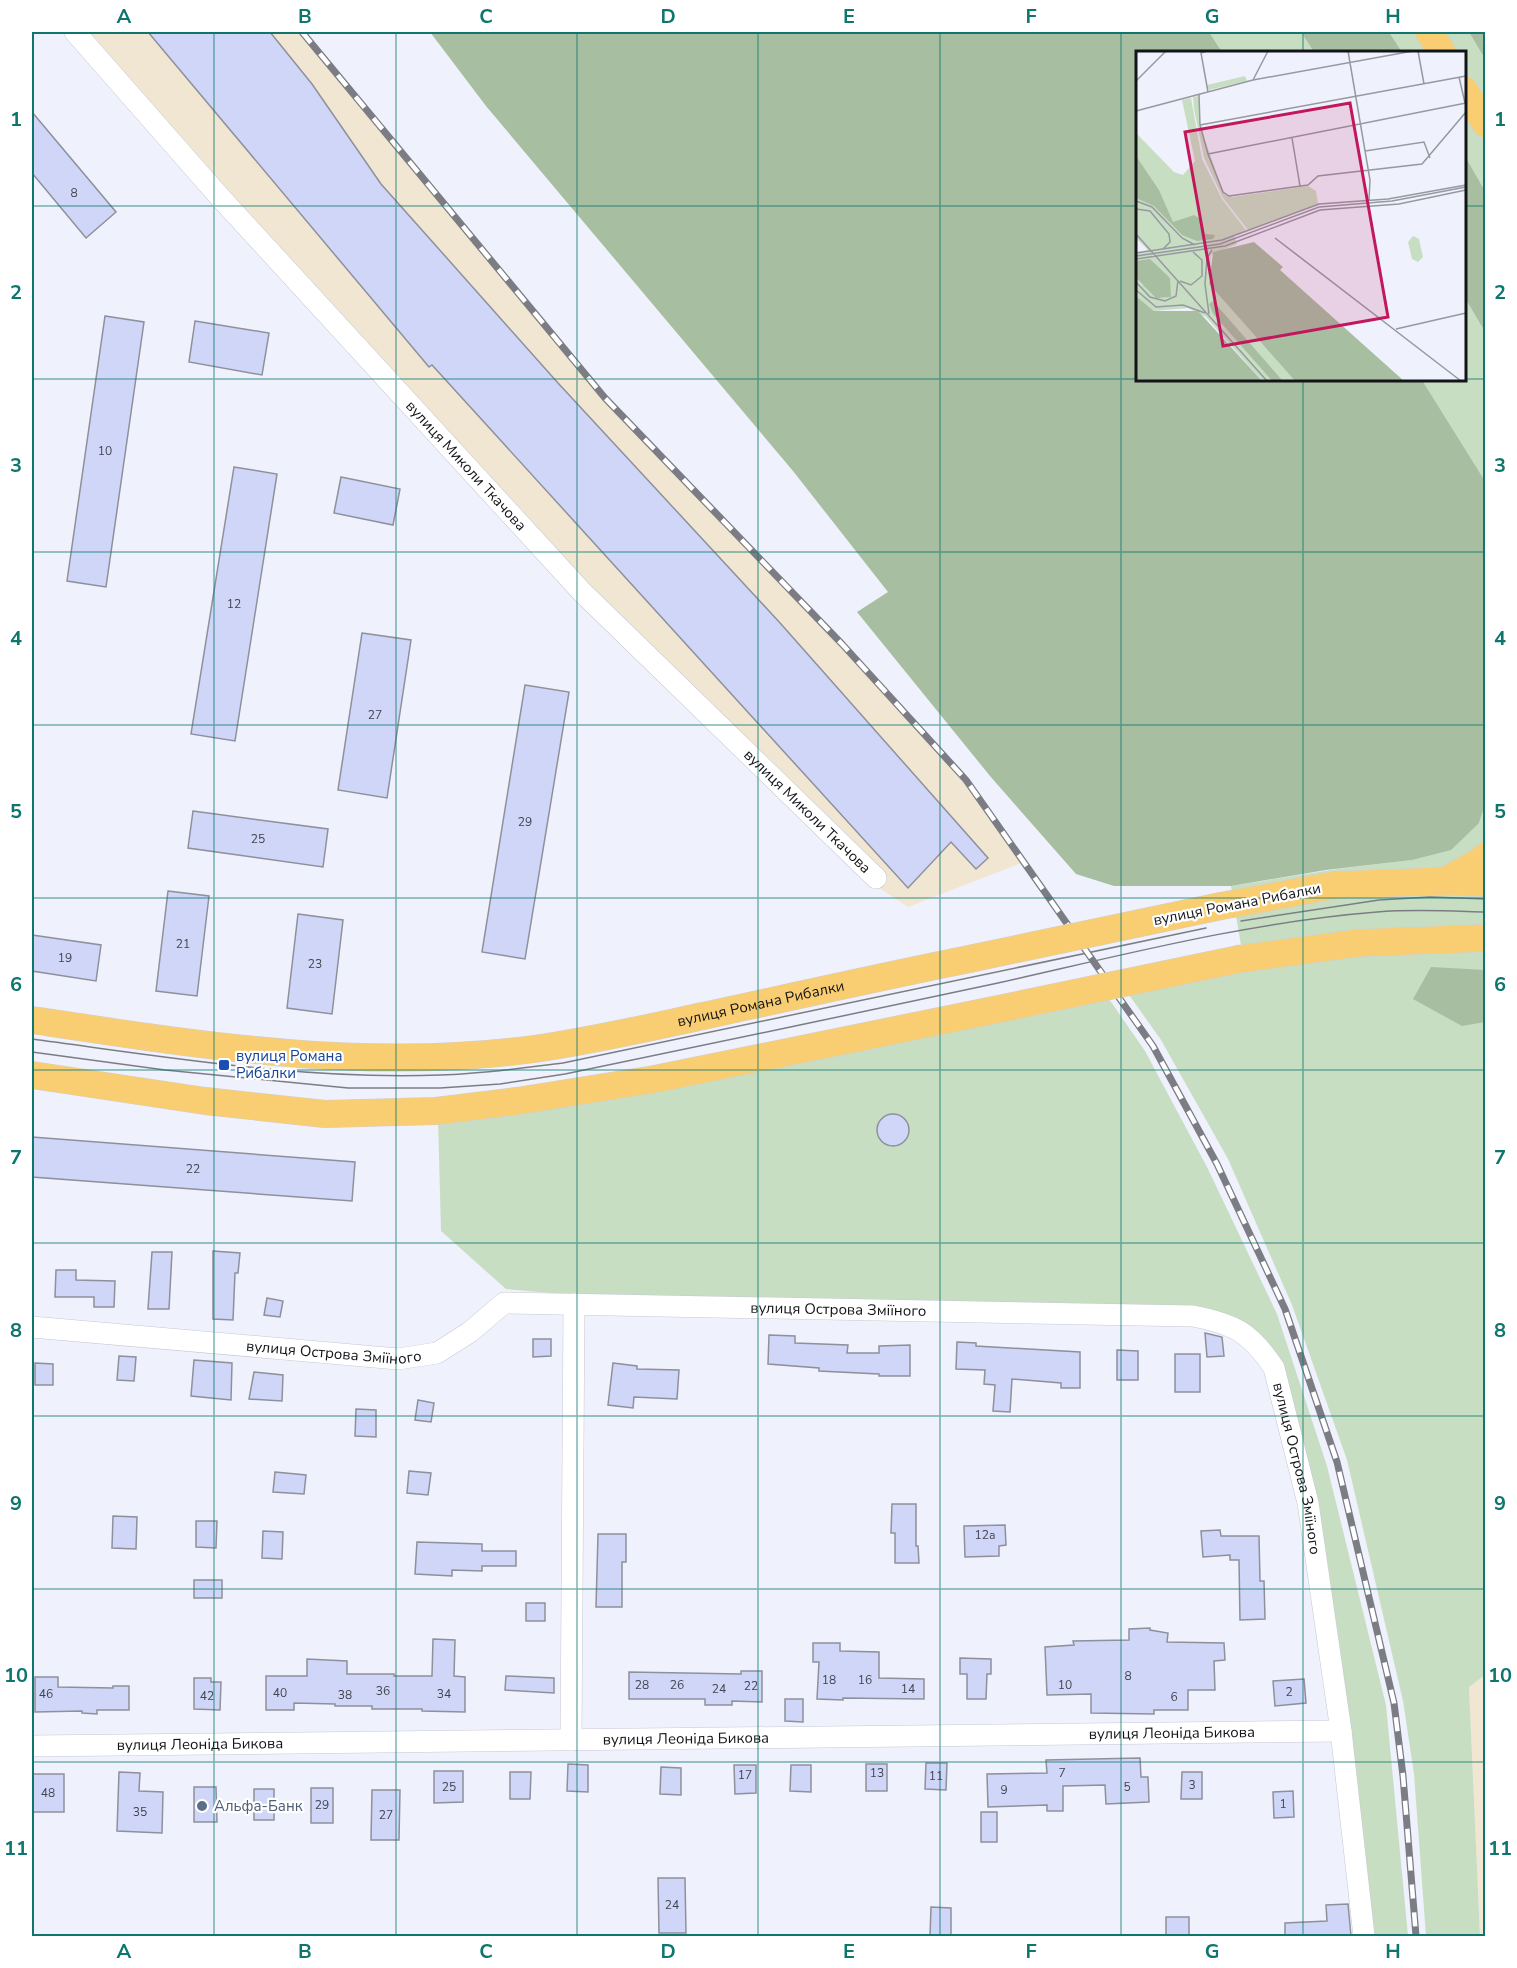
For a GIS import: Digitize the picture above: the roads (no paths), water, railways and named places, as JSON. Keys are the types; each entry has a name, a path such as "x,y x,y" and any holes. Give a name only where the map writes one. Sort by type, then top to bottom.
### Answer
{"main road":[{"path":"1429,32 1441,51"},
{"path":"1466,93 1485,124"},
{"path":"1445,881 1482,860 1485,856"},
{"name":"вулиця Романа Рибалки","path":"32,1020 181,1043 274,1054 376,1058 533,1049 1221,906 1336,885 1445,881 1485,883"},
{"path":"32,1075 205,1101 326,1114 436,1111 517,1101 655,1078 1239,959 1358,943 1485,938"}],"street":[{"name":"вулиця Миколи Ткачова","path":"75,32 218,195 582,592 876,878"},
{"name":"вулиця Острова Зміїного","path":"32,1327 398,1359 437,1353 470,1332 504,1303 1193,1316 1222,1322 1261,1348 1274,1368 1308,1503 1341,1731 1364,1936"},
{"path":"570,1740 574,1304"},
{"name":"вулиця Леоніда Бикова","path":"32,1746 1341,1731"}],"tram line":[{"path":"1241,921 1379,900 1430,897 1486,899"},
{"path":"32,1052 165,1070 348,1088 440,1088 500,1084 565,1074 944,995 1234,931 1377,912 1418,910 1486,912"},
{"path":"32,1039 184,1060 286,1071 389,1076 486,1072 563,1063 1206,928"}],"railway":[{"path":"302,32 605,398 842,644 966,780 1153,1046 1217,1164 1285,1309 1337,1462 1394,1703 1403,1776 1416,1936"}],"place":[{"name":"вулиця Романа Рибалки","path":"224,1065"},
{"name":"Альфа-Банк","path":"202,1806"}]}
